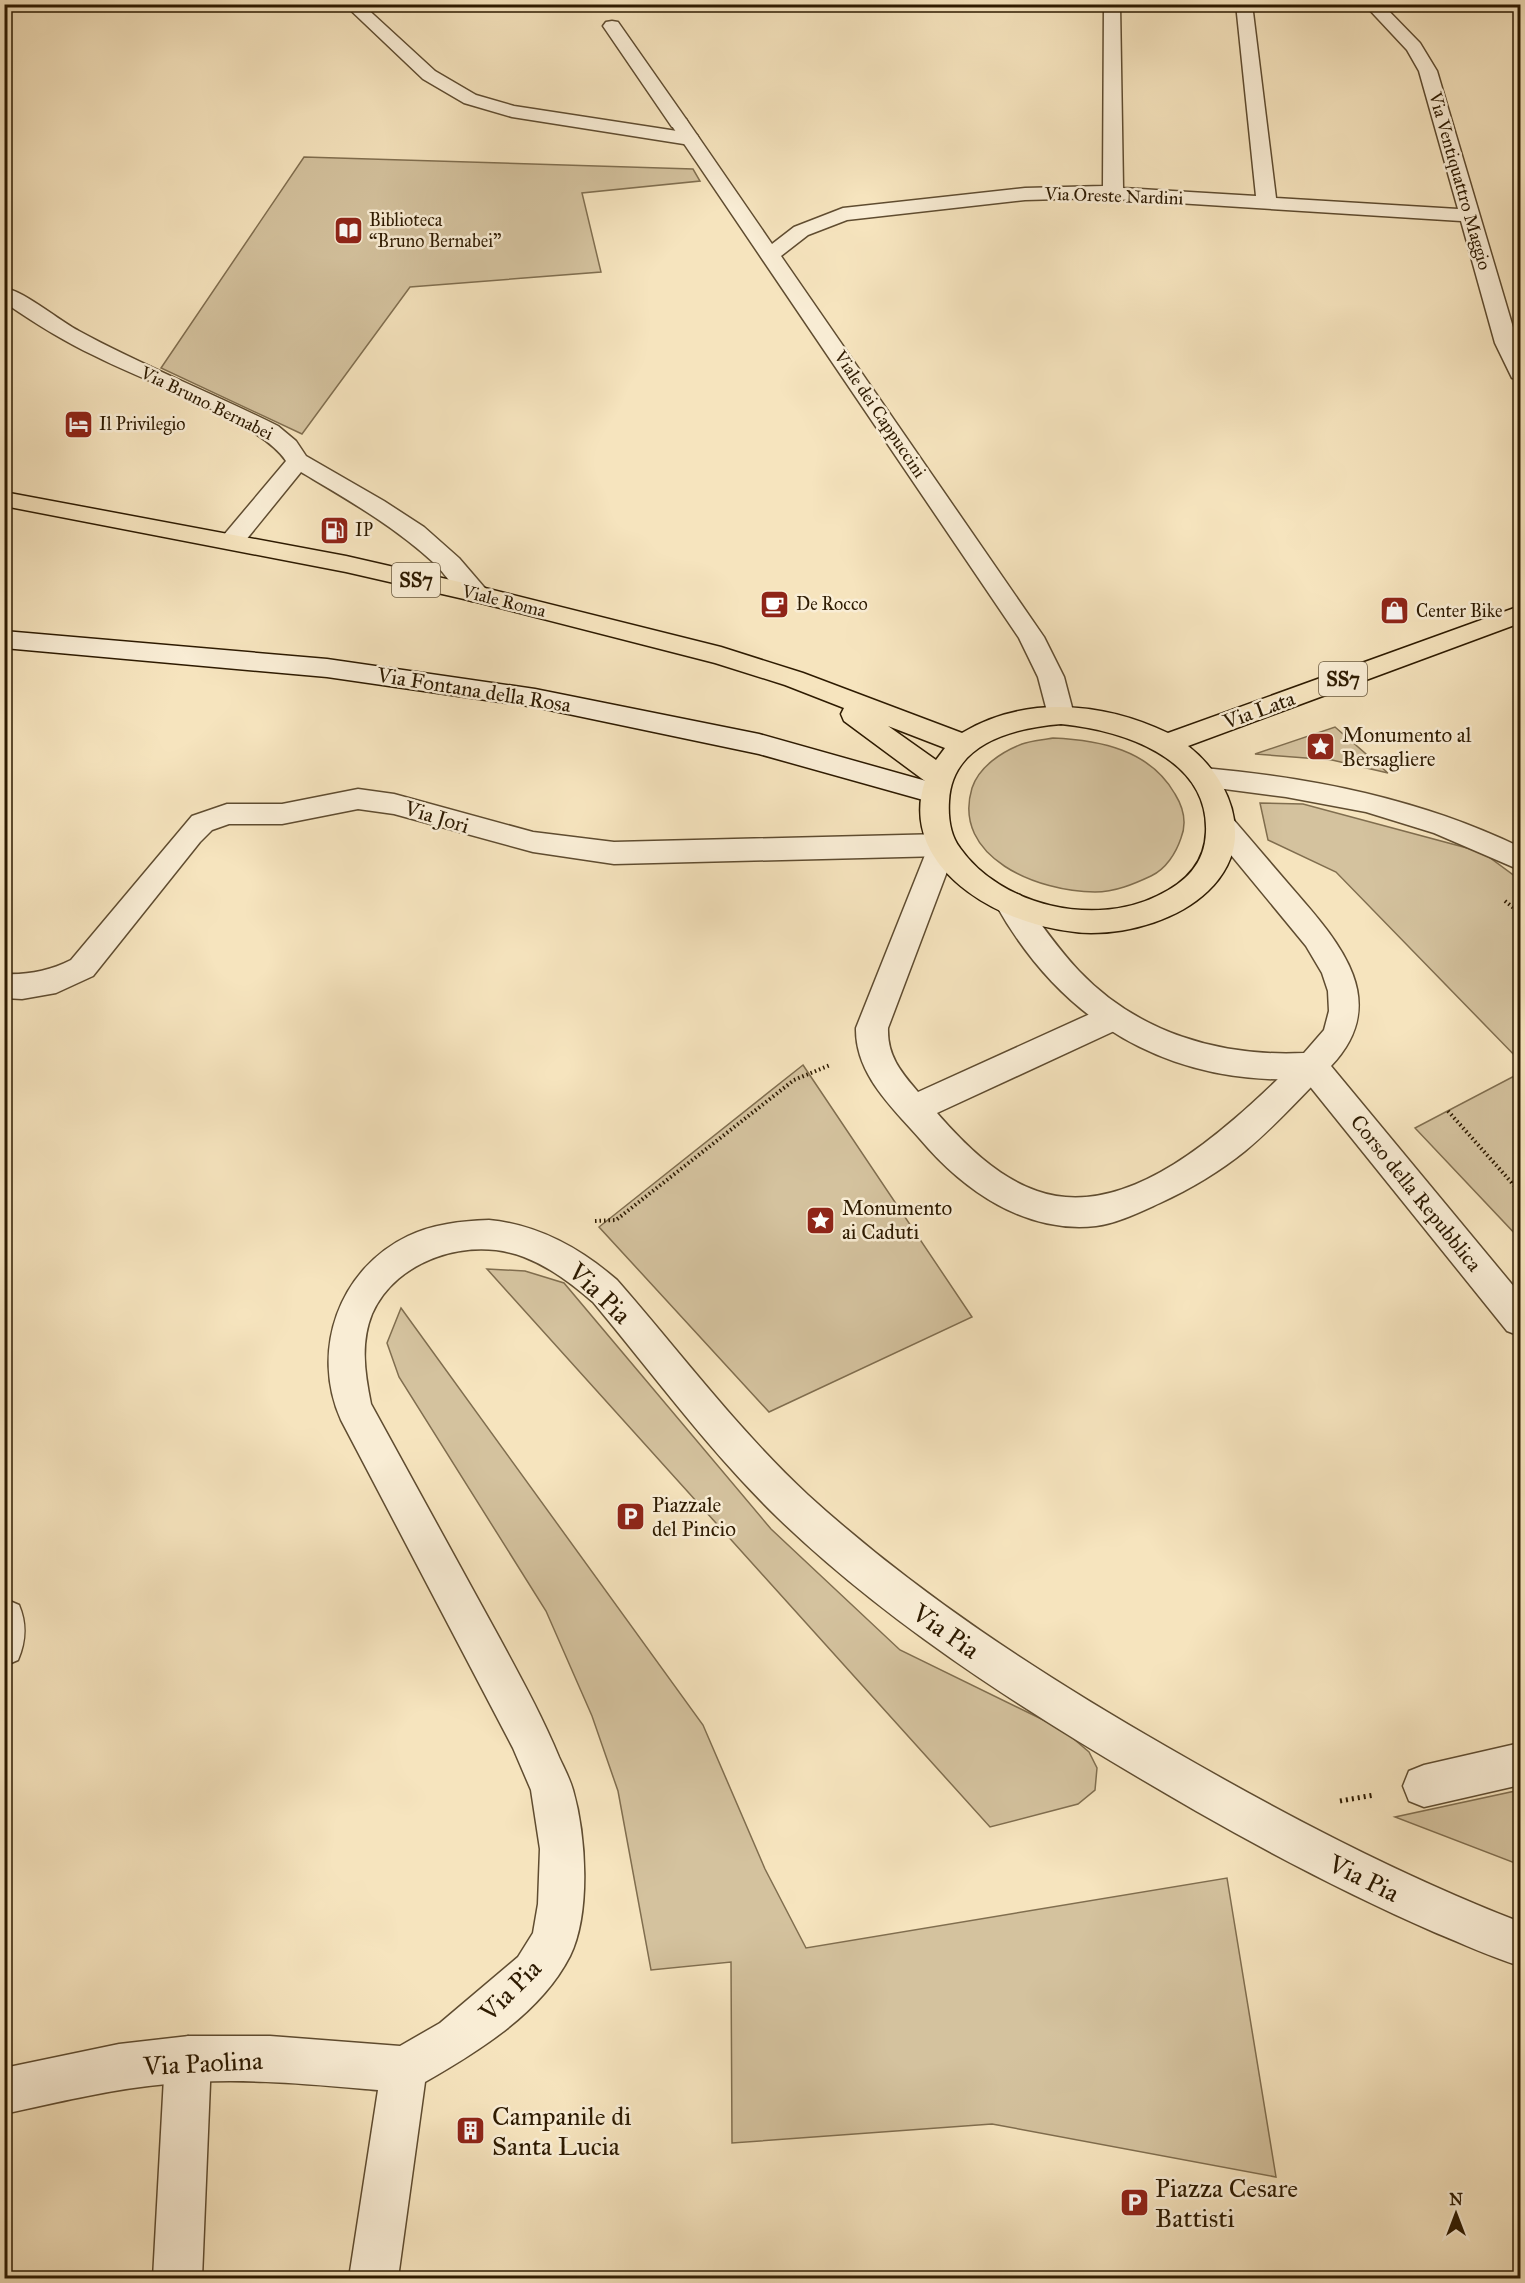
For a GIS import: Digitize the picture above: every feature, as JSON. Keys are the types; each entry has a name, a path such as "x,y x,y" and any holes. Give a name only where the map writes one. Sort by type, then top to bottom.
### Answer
{"main road":[{"name":"Viale Roma","path":"4,499 232,542 477,594 722,656 821,690 964,745"},
{"name":"Via Lata","path":"1166,744 1521,614"},
{"name":"Viale Roma","path":"821,690 937,785"},
{"path":"1061,715 1089,717 1117,723 1166,744 1187,760 1204,778 1217,801 1222,825 1220,848 1210,870 1193,889 1170,904 1141,915 1109,921 1076,921 1042,915 1010,903 982,888 960,869 943,845 934,819 937,785 950,760 964,745 985,732 1008,723 1034,717 1061,715"}],"street":[{"path":"352,4 429,75 470,99 512,111 684,131"},
{"path":"1112,4 1113,193"},
{"path":"1244,4 1268,203"},
{"name":"Via Ventiquattro Maggio","path":"1372,4 1424,61 1506,343 1521,374"},
{"name":"Viale dei Cappuccini","path":"612,26 771,254 1031,637 1051,676 1061,715"},
{"name":"Via Oreste Nardini","path":"771,254 793,235 813,224 856,212 1025,194 1113,193 1470,216"},
{"name":"Via Bruno Bernabei","path":"8,295 48,324 87,346 270,431 288,446 298,461 376,506 415,532 450,564 477,594"},
{"path":"232,542 298,461"},
{"name":"Via Fontana della Rosa","path":"4,639 327,668 502,692 702,731 937,785"},
{"path":"1204,778 1308,789 1378,804 1473,836 1521,859"},
{"name":"Via Jori","path":"4,986 22,987 56,981 82,968 190,835 202,823 227,814 282,814 344,801 379,800 523,840 558,847 614,853 943,845"},
{"path":"943,845 872,1028 872,1047 881,1069 950,1151 996,1188 1023,1201 1048,1209 1096,1212 1117,1206 1177,1179 1203,1164 1244,1132 1312,1066 1339,1033 1344,1014 1344,994 1339,975 1326,951 1310,928 1222,825"},
{"path":"1010,903 1073,986 1112,1018 1173,1047 1199,1056 1260,1068 1312,1066"},
{"path":"914,1109 1112,1018"},
{"name":"Corso della Repubblica","path":"1312,1066 1521,1320"},
{"name":"Via Pia","path":"404,2069 456,2039 534,1973 554,1940 560,1904 562,1849 552,1790 528,1733 354,1408 346,1386 344,1360 349,1331 360,1299 376,1275 399,1256 457,1235 489,1234 516,1239 540,1248 560,1256 605,1292 737,1446 791,1505 859,1566 959,1642 1123,1744 1248,1818 1408,1899 1521,1944"},
{"path":"1424,1786 1521,1764"},
{"path":"177,2278 188,2059"},
{"name":"Via Paolina","path":"4,2091 102,2069 188,2059 286,2059 404,2069"},
{"path":"374,2278 404,2069"}],"path":[{"path":"540,1248 574,1222 616,1220 794,1080 872,1047"},
{"path":"1448,1111 1521,1192"},
{"path":"1513,1183 1521,1178"}],"shaded area":[{"path":"304,157 693,169 700,181 582,193 601,272 410,287 302,434 161,368"},
{"path":"1335,727 1388,773 1332,760 1255,754"},
{"path":"1053,738 1088,741 1122,750 1138,757 1165,779 1180,804 1184,827 1170,860 1156,873 1117,889 1102,892 1073,890 1049,886 1026,878 987,852 974,834 969,813 975,780 985,767 1006,751 1026,743"},
{"path":"1260,803 1303,804 1482,852 1520,880 1520,1061 1336,872 1268,840"},
{"path":"803,1065 972,1317 769,1412 599,1227"},
{"path":"1520,1073 1520,1239 1415,1128"},
{"path":"487,1269 525,1271 564,1283 771,1529 900,1650 1062,1729 1089,1752 1097,1768 1095,1790 1078,1804 990,1827"},
{"path":"401,1308 703,1725 765,1869 806,1948 1227,1878 1276,2177 992,2124 732,2143 731,1962 651,1970 618,1791 592,1716 546,1611 399,1377 387,1343"},
{"path":"1520,1790 1520,1865 1395,1817"}],"place":[{"name":"Biblioteca “Bruno Bernabei”","path":"348,230"},
{"name":"Il Privilegio","path":"78,424"},
{"name":"IP","path":"334,530"},
{"name":"De Rocco","path":"775,604"},
{"name":"Center Bike","path":"1395,611"},
{"name":"Monumento al Bersagliere","path":"1321,747"},
{"name":"Monumento ai Caduti","path":"821,1220"},
{"name":"Piazzale del Pincio","path":"631,1517"},
{"name":"Campanile di Santa Lucia","path":"471,2131"},
{"name":"Piazza Cesare Battisti","path":"1134,2203"}]}
